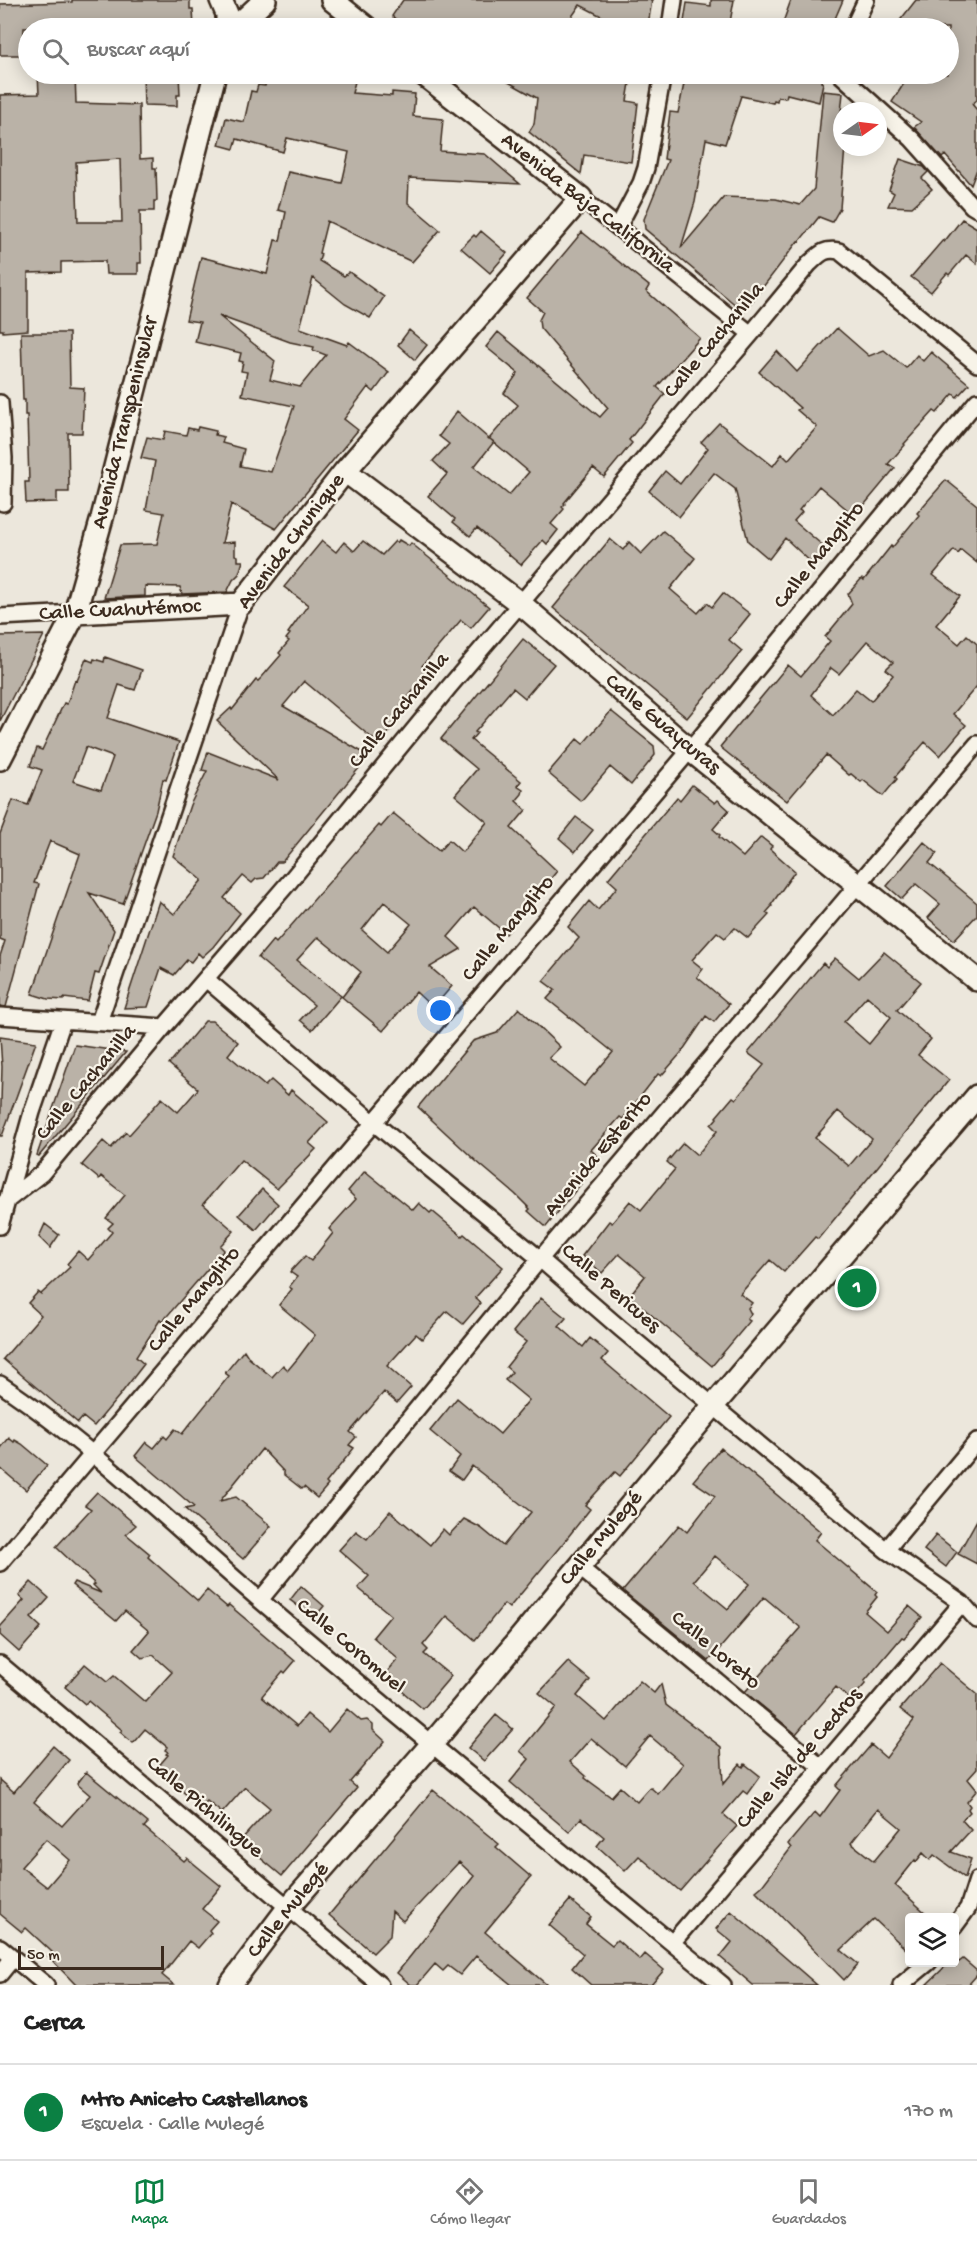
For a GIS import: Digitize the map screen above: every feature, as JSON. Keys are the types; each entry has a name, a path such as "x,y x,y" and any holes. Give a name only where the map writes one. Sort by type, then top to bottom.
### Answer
{"street":[{"path":"221,0 227,18"},
{"path":"246,18 265,0"},
{"path":"332,0 354,18"},
{"path":"672,18 675,0"},
{"path":"858,18 866,0"},
{"name":"Avenida Transpeninsular","path":"0,759 75,613 105,506 212,84"},
{"name":"Avenida Baja California","path":"436,84 751,334"},
{"path":"618,227 641,183 646,168 661,84"},
{"path":"851,84 912,139 977,209"},
{"name":"Avenida Chunique","path":"99,1022 241,604 345,471 581,198"},
{"name":"Calle Cachanilla","path":"5,1202 42,1173 290,881 449,687 809,264 830,249 839,251 977,364"},
{"name":"Calle Manglito","path":"0,1563 690,750 977,401"},
{"path":"0,403 4,458 3,503"},
{"name":"Calle Guaycuras","path":"345,471 521,604 690,750 977,980"},
{"name":"Calle Cuahutémoc","path":"0,618 241,604"},
{"name":"Avenida Esterito","path":"260,1600 540,1259 977,744"},
{"name":"Calle Pericues","path":"206,979 374,1123 540,1259 886,1550 962,1604 977,1620"},
{"path":"0,1016 164,1027"},
{"path":"0,1226 5,1202 63,1021"},
{"name":"Calle Mulegé","path":"230,1985 288,1908 431,1744 713,1406 977,1096"},
{"name":"Calle Coromuel","path":"0,1384 32,1405 431,1744 723,1985"},
{"path":"886,1550 977,1441"},
{"name":"Calle Loreto","path":"579,1567 822,1768"},
{"name":"Calle Isla de Cedros","path":"672,1943 962,1604"},
{"name":"Calle Pichilingue","path":"0,1664 380,1985"},
{"path":"959,1920 968,1908 977,1880"},
{"path":"0,1947 46,1985"},
{"path":"0,1974 14,1958"},
{"path":"901,1985 923,1967"}],"building":[{"path":"72,0 190,0 193,18 18,18 18,55 0,55 0,4 72,2"},
{"path":"403,0 652,0 649,18 605,18 580,5 571,18 394,18 392,16"},
{"path":"711,0 734,0 731,18 685,18 687,3 711,6"},
{"path":"791,0 843,0 835,18 785,18"},
{"path":"916,0 977,0 977,100 972,104 977,110 977,169 971,185 945,155 942,158 914,127 921,122 892,102 904,84 959,84 959,18 902,18"},
{"path":"38,84 75,84 76,103 139,105 140,159 153,158 153,168 156,168 157,201 154,201 154,211 140,211 141,263 138,263 138,274 106,274 105,261 61,262 61,272 28,273 28,330 3,332 0,330 0,95 39,94","holes":["120,159 122,222 78,222 76,162"]},
{"path":"143,84 179,84 177,106 144,105"},
{"path":"354,84 352,93 392,96 392,92 415,94 413,116 443,119 440,151 485,154 520,184 409,178 408,203 440,230 412,262 327,221 319,261 344,276 349,272 384,297 370,318 345,304 313,278 300,328 347,345 349,342 389,372 374,392 368,387 344,419 358,430 276,529 231,504 222,543 235,542 235,555 238,556 238,561 243,561 239,574 227,592 182,594 180,587 145,586 145,596 104,598 120,545 157,544 164,513 146,510 155,461 141,458 147,437 163,440 165,431 186,435 188,428 197,430 198,427 216,431 215,435 224,437 222,443 244,449 240,466 271,472 294,406 242,395 247,372 241,371 243,362 239,361 241,353 195,342 200,322 186,320 201,257 267,274 275,240 280,241 286,212 278,210 288,172 342,183 349,152 287,138 283,152 237,139 234,149 219,145 226,118 244,122 251,91 256,92 258,85","holes":["219,316 290,342 314,347 313,350 326,355 300,387 270,380 275,361"]},
{"path":"512,84 630,84 627,101 638,103 631,162 584,155 581,174 529,132 534,124 537,98"},
{"path":"684,84 823,84 819,102 787,94 786,98 778,97 773,103 741,96 725,144 706,139 695,202 681,248 724,197 776,199 800,205 814,189 823,91 843,93 842,102 833,102 833,156 844,156 840,208 832,222 819,217 744,312 645,229 644,219 668,160 664,159 670,112 678,113"},
{"path":"900,159 924,167 928,172 922,178 932,189 912,207 888,206 894,193 889,190"},
{"path":"962,219 977,228 977,264 966,255 931,292 911,277"},
{"path":"481,231 507,253 490,273 461,248"},
{"path":"582,232 649,286 646,291 700,338 657,387 665,394 629,440 632,443 604,477 593,468 564,503 562,507 564,509 551,524 558,530 547,544 543,540 521,565 477,528 470,536 453,522 455,519 428,496 447,474 433,461 449,444 439,436 457,411 489,439 518,405 504,393 518,373 486,347 498,332 600,417 608,408 540,328 539,320 543,312 527,298","holes":["494,442 529,472 509,495 474,467"]},
{"path":"837,328 869,356 884,350 906,368 917,355 923,361 931,352 969,384 957,397 953,394 937,413 934,411 904,444 888,464 895,468 855,516 819,486 799,510 802,512 794,521 827,549 814,565 785,538 769,559 748,541 735,489 714,473 679,517 649,491 665,471 680,484 708,448 701,442 719,423 773,466 782,454 788,460 817,427 797,410 800,408 759,372 777,351 797,372"},
{"path":"409,330 427,345 415,360 398,345"},
{"path":"21,333 69,333 70,387 84,388 82,433 68,433 69,492 57,492 57,502 26,503 25,482 29,482"},
{"path":"946,480 977,505 977,563 961,550 958,554 954,550 933,575 960,596 936,625 959,644 967,635 977,644 977,686 953,714 966,725 940,756 925,742 895,777 897,779 883,796 863,780 861,782 851,774 849,775 826,755 787,801 720,747 788,665 801,676 830,641 825,637 852,604 848,594 862,578 864,580 891,546 892,548 919,515 917,513","holes":["867,641 893,662 886,669 893,675 871,701 856,689 833,715 811,695 831,668 839,674"]},
{"path":"663,531 695,558 670,589 698,613 707,603 712,607 723,593 750,614 729,640 742,651 687,718 553,608 610,539 623,550 629,542 641,554"},
{"path":"399,540 409,546 411,543 489,607 471,628 461,620 422,666 428,672 396,713 401,718 379,744 304,681 283,706 369,756 282,862 277,862 264,878 256,879 252,883 243,876 224,898 240,913 213,947 202,957 198,953 191,962 187,960 174,975 161,968 148,1007 124,1008 159,901 174,914 202,880 173,856 190,805 207,771 202,770 208,752 279,780 217,721 231,708 232,710 256,680 258,681 281,655 279,653 289,641 286,639 290,634 288,633 308,605 284,587 322,541 336,552 344,542 354,551 363,541 382,555 395,541 397,543"},
{"path":"44,635 0,721 0,636"},
{"path":"523,639 554,664 525,698 513,688 475,732 477,733 471,740 521,781 517,786 523,790 522,794 516,801 526,810 511,828 557,871 506,934 474,907 448,937 461,949 430,967 452,986 433,1008 416,992 383,1031 342,997 361,972 318,937 297,960 341,996 312,1030 300,1020 314,1005 258,958 273,940 276,943 379,825 381,827 393,813 439,851 449,840 462,852 465,849 487,822 455,795 477,769 441,739","holes":["384,902 411,924 387,952 362,930"]},
{"path":"105,657 142,670 135,690 119,685 108,718 179,742 166,780 163,779 156,811 123,904 89,893 114,930 99,974 95,973 88,1001 48,999 32,994 80,854 50,841 34,883 39,884 6,1007 0,1006 0,956 5,941 0,939 0,834 13,800 28,805 42,770 30,766 37,748 42,750 64,703 67,704 75,680 77,681 86,659 93,662 94,659 104,662","holes":["86,747 113,757 101,790 73,781"]},
{"path":"611,711 654,746 655,755 631,785 610,767 581,801 548,773 577,739 583,744"},
{"path":"692,785 715,803 718,800 729,810 713,829 720,835 719,837 743,857 761,837 772,846 770,849 795,871 766,913 769,915 748,938 735,928 725,938 717,932 692,960 703,969 697,977 729,1004 714,1022 706,1016 681,1053 661,1076 658,1074 623,1119 620,1117 591,1150 601,1159 546,1227 528,1211 530,1209 515,1194 418,1107 473,1041 497,1033 519,1008 560,1047 549,1058 584,1086 613,1052 547,999 555,990 543,981 579,938 568,927 589,901 598,910 617,887 608,879 677,797 680,800"},
{"path":"576,817 593,830 575,852 559,838"},
{"path":"924,842 937,853 929,863 977,903 977,915 954,940 928,918 940,904 916,884 902,899 887,886"},
{"path":"884,952 921,982 897,1010 931,1039 918,1055 949,1080 818,1239 815,1237 784,1272 770,1260 740,1294 752,1303 748,1308 751,1314 747,1319 750,1321 712,1366 629,1296 645,1276 619,1254 602,1273 582,1256 609,1221 612,1223 630,1201 641,1210 675,1169 667,1162 683,1143 697,1155 717,1131 711,1125 716,1117 733,1097 736,1099 764,1065 748,1053 823,963 827,967 835,958 859,978","holes":["867,996 891,1017 869,1044 844,1022","838,1111 872,1139 849,1166 815,1138"]},
{"path":"205,1021 212,1021 238,1042 228,1055 265,1086 271,1080 288,1095 291,1090 328,1122 309,1143 316,1149 277,1189 241,1160 203,1204 234,1231 220,1246 224,1250 162,1322 160,1320 136,1357 144,1364 94,1426 83,1417 78,1423 3,1359 41,1315 28,1303 38,1292 41,1294 70,1267 67,1264 78,1251 88,1260 112,1232 108,1228 113,1223 106,1218 125,1195 101,1176 99,1179 82,1165 103,1141 111,1148 126,1132 129,1135 162,1098 178,1112 198,1089 169,1064"},
{"path":"0,1037 36,1042 2,1136 0,1136 2,1067"},
{"path":"75,1045 126,1052 39,1156 37,1155"},
{"path":"365,1171 413,1210 419,1203 430,1213 432,1211 503,1267 475,1298 481,1303 463,1324 447,1311 422,1339 416,1334 387,1366 411,1387 397,1403 384,1392 350,1432 356,1437 349,1445 354,1448 317,1498 284,1475 284,1472 262,1449 220,1501 236,1497 271,1526 243,1559 185,1509 194,1507 135,1456 146,1442 154,1448 164,1436 167,1439 175,1429 182,1434 229,1376 225,1373 244,1350 249,1358 272,1377 283,1365 288,1370 298,1358 315,1335 279,1305 292,1289 289,1287 297,1277 290,1272 305,1256 311,1261 333,1233 329,1229 356,1199 348,1191"},
{"path":"262,1189 278,1204 256,1230 239,1215"},
{"path":"45,1224 59,1235 50,1248 39,1237"},
{"path":"541,1298 566,1318 559,1326 583,1347 590,1338 608,1353 602,1360 669,1417 620,1476 615,1472 585,1505 590,1509 564,1542 509,1608 504,1604 475,1640 447,1616 423,1645 428,1650 424,1654 451,1676 423,1709 389,1680 392,1676 387,1672 398,1659 373,1637 391,1615 358,1588 369,1576 339,1550 356,1531 367,1539 390,1511 430,1545 443,1529 449,1535 464,1519 481,1528 503,1546 531,1512 472,1466 462,1480 449,1471 460,1456 430,1431 457,1398 500,1434 529,1400 505,1380 512,1372 506,1367 526,1342 513,1332"},
{"path":"9,1438 22,1444 47,1465 26,1490 0,1468 0,1449"},
{"path":"721,1448 821,1532 815,1540 877,1592 875,1595 877,1597 865,1612 887,1631 909,1606 922,1617 904,1638 902,1637 851,1700 836,1687 796,1734 745,1692 801,1628 764,1597 709,1661 623,1591 679,1525 687,1532 715,1496 693,1481","holes":["715,1556 749,1584 728,1609 694,1581"]},
{"path":"97,1492 136,1525 126,1534 150,1554 148,1557 198,1601 207,1590 227,1607 229,1605 295,1661 285,1673 283,1671 262,1696 263,1698 297,1726 307,1714 328,1732 347,1709 361,1721 367,1720 373,1725 373,1730 385,1741 350,1782 357,1788 282,1876 240,1841 270,1808 245,1787 222,1813 207,1801 201,1807 156,1769 168,1755 165,1750 167,1747 145,1729 133,1743 120,1732 122,1730 88,1701 85,1704 65,1687 85,1664 107,1682 114,1676 145,1702 172,1672 153,1655 142,1658 133,1650 149,1631 125,1611 116,1621 72,1585 74,1582 101,1593 93,1585 95,1584 56,1547 91,1509 85,1505"},
{"path":"977,1520 977,1564 958,1554"},
{"path":"936,1535 957,1552 946,1567 924,1550"},
{"path":"31,1582 49,1598 31,1618 41,1627 19,1652 0,1635 0,1627 24,1600 19,1596"},
{"path":"301,1586 324,1606 314,1618 290,1600"},
{"path":"568,1662 590,1680 577,1696 606,1721 640,1681 654,1693 661,1684 666,1705 721,1747 723,1784 740,1764 743,1767 745,1764 760,1776 747,1794 743,1791 723,1814 737,1826 680,1891 639,1856 625,1871 597,1846 604,1837 581,1818 569,1832 510,1782 529,1759 520,1751 556,1707 539,1693","holes":["650,1736 683,1764 658,1794 650,1787 637,1802 620,1787 611,1797 585,1778 586,1776 570,1762 591,1738 625,1766"]},
{"path":"940,1663 977,1694 977,1769 968,1779 977,1790 967,1802 970,1812 962,1820 971,1830 951,1852 971,1859 965,1878 934,1855 930,1860 923,1853 916,1862 915,1860 895,1885 926,1913 905,1913 905,1948 874,1919 841,1950 858,1964 844,1980 756,1891 791,1848 788,1844 815,1812 820,1817 840,1790 836,1786 871,1745 886,1758 914,1720 900,1709","holes":["878,1809 901,1828 874,1861 851,1843"]},
{"path":"496,1715 513,1729 484,1761 468,1748"},
{"path":"53,1746 69,1760 34,1802 62,1826 90,1795 77,1784 86,1772 148,1823 144,1827 184,1861 187,1858 221,1886 202,1909 217,1921 209,1930 211,1933 198,1948 189,1941 162,1975 174,1985 76,1985 48,1956 52,1952 26,1928 22,1932 0,1914 0,1780 14,1792","holes":["46,1839 70,1860 47,1887 21,1867"]},
{"path":"433,1790 499,1844 496,1847 531,1877 485,1932 547,1985 512,1985 476,1956 460,1975 448,1966 443,1971 435,1964 417,1985 411,1985 397,1973 474,1876 459,1862 403,1921 392,1911 390,1936 373,1953 329,1915"},
{"path":"570,1900 591,1917 586,1924 612,1945 617,1940 640,1960 645,1954 664,1970 651,1985 591,1985 572,1968 583,1954 549,1925"},
{"path":"731,1911 817,1985 753,1985 720,1957 732,1942 716,1929"},
{"path":"963,1959 977,1971 977,1975 968,1985 926,1985 945,1967 959,1967 959,1962"}],"place":[{"name":"Mtro Aniceto Castellanos","path":"857,1288"}]}
